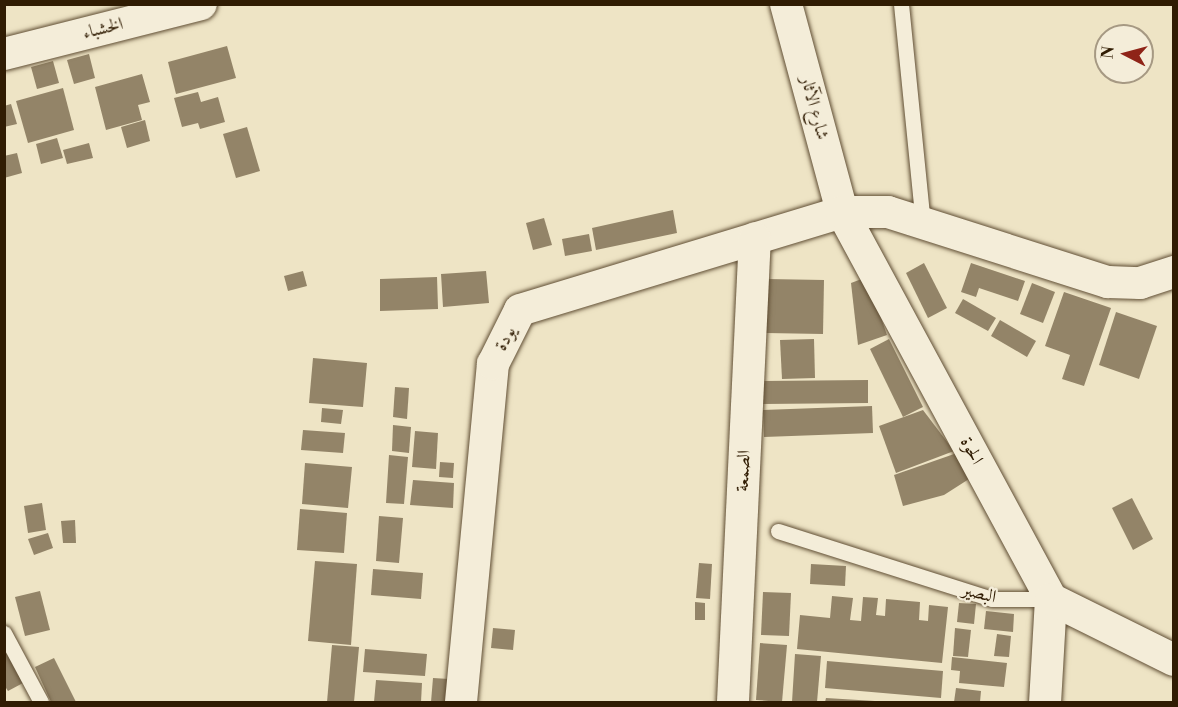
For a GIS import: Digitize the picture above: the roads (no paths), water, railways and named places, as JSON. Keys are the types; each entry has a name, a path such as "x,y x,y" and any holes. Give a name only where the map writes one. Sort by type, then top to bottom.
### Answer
{"street":[{"name":"الخشباء","path":"4,54 201,4"},
{"name":"شارع الآثار","path":"786,4 842,212"},
{"name":"يودة","path":"461,702 484,424 493,364 520,310 842,212 888,212 1108,282 1140,283 1173,272"},
{"name":"الحوة","path":"842,212 1051,599"},
{"name":"الصمعة","path":"734,702 755,239"},
{"name":"البصير","path":"1051,599 1173,660"},
{"path":"1045,702 1051,599"}],"lane":[{"path":"901,4 923,223"},
{"name":"البصير","path":"778,531 992,599 1051,599"},
{"path":"4,633 41,702"}]}
